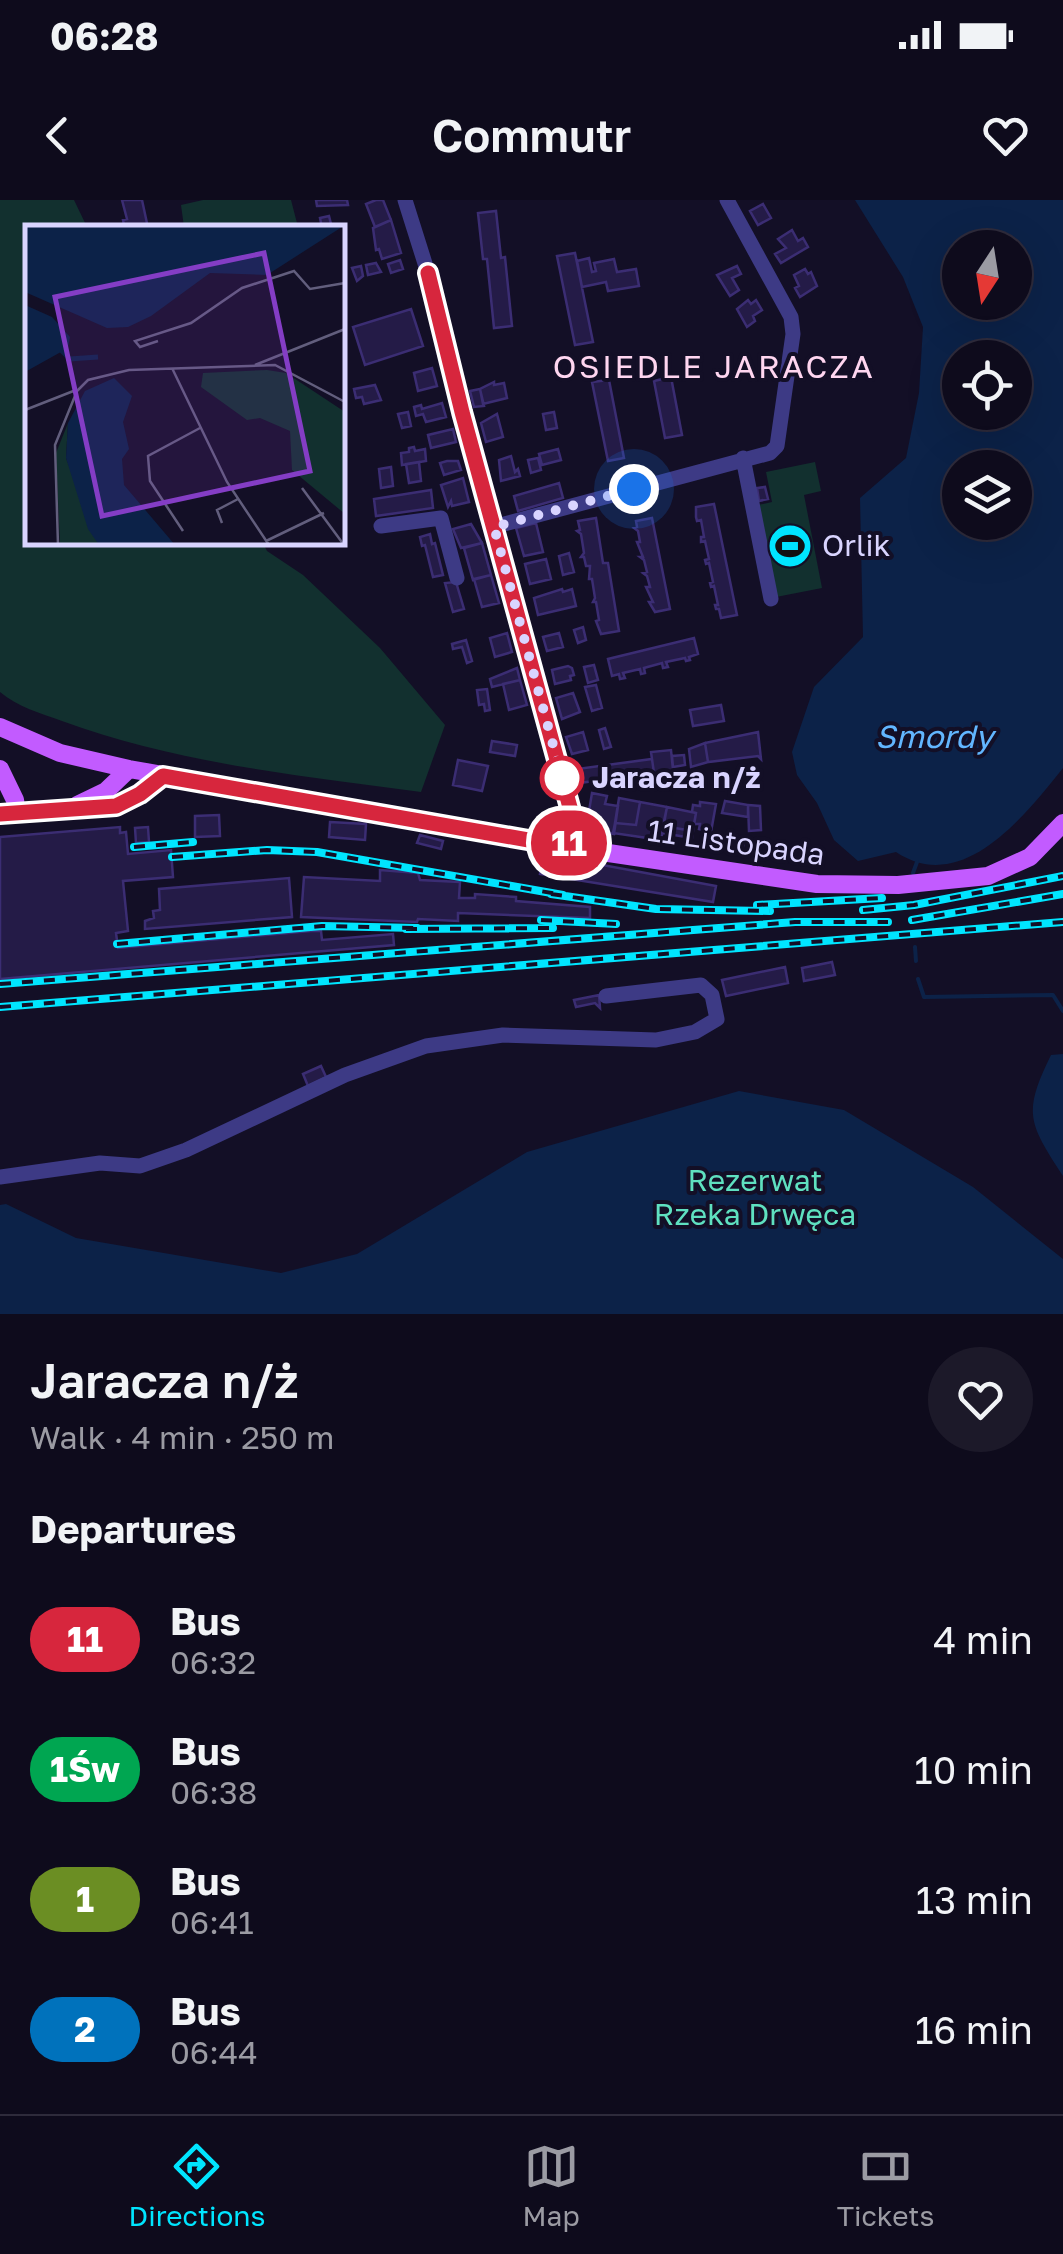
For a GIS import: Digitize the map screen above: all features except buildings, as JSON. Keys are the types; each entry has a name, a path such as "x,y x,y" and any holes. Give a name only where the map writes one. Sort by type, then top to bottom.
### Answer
{"main road":[{"name":"11 Listopada","path":"0,728 60,754 163,776 776,880 898,885 988,876 1030,857 1061,833"},
{"path":"0,768 15,800 8,813"},
{"path":"65,810 106,791 129,769 132,797"},
{"path":"8,813 116,806 163,776"}],"street":[{"path":"405,200 428,273 571,811 568,847"},
{"path":"494,527 770,453 776,446 793,334 791,317 727,200"},
{"path":"743,458 772,598"},
{"path":"382,526 441,518 457,578"},
{"path":"0,1177 100,1163 140,1166 217,1136 345,1075 426,1046 503,1035 656,1040 702,1029 716,1019 712,996 701,986 606,996"}],"green space":[{"path":"0,200 74,200 86,225 25,225 25,545 264,545 303,575 380,648 445,725 421,792 239,766 149,748 37,712 0,692"},
{"path":"203,200 291,200 297,225 184,225 181,205"},
{"name":"Orlik","path":"815,462 821,491 804,495 822,588 776,597 758,505 772,502 766,472"}],"water":[{"name":"Smordy","path":"855,200 1063,200 1063,768 1012,827 969,857 945,864 921,863 896,852 858,861 834,840 817,803 797,775 792,752 814,687 863,637 860,498 906,458 919,393 923,327 903,277"},
{"path":"1063,1054 1063,1176 1037,1130 1033,1105 1051,1055"},
{"name":"Rezerwat Rzeka Drwęca","path":"739,1091 844,1110 973,1187 1063,1259 1063,1314 0,1314 0,1205 6,1204 76,1238 281,1273 357,1254 527,1152"}],"waterway":[{"path":"913,873 917,862"},
{"path":"915,947 916,961"},
{"path":"918,979 924,997 1053,995 1063,1011"}],"railway":[{"path":"134,847 193,842"},
{"path":"172,857 267,850 317,852 563,895"},
{"path":"863,910 914,905 1063,876"},
{"path":"551,894 656,909 770,911"},
{"path":"912,920 1063,894"},
{"path":"757,905 882,898"},
{"path":"541,920 616,924"},
{"path":"0,984 795,922 888,922"},
{"path":"0,1007 1063,922"},
{"path":"117,944 322,926 417,928"},
{"path":"406,929 553,928"}],"bus line":[{"name":"11","path":"0,814 116,806 163,776 568,847 571,811 428,273"}],"place":[{"name":"Orlik","path":"790,546"},
{"name":"Jaracza n/ż","path":"562,778"}],"district":[{"name":"OSIEDLE JARACZA","path":"714,367"}],"route":[{"path":"562,778 494,527 634,489"}]}
